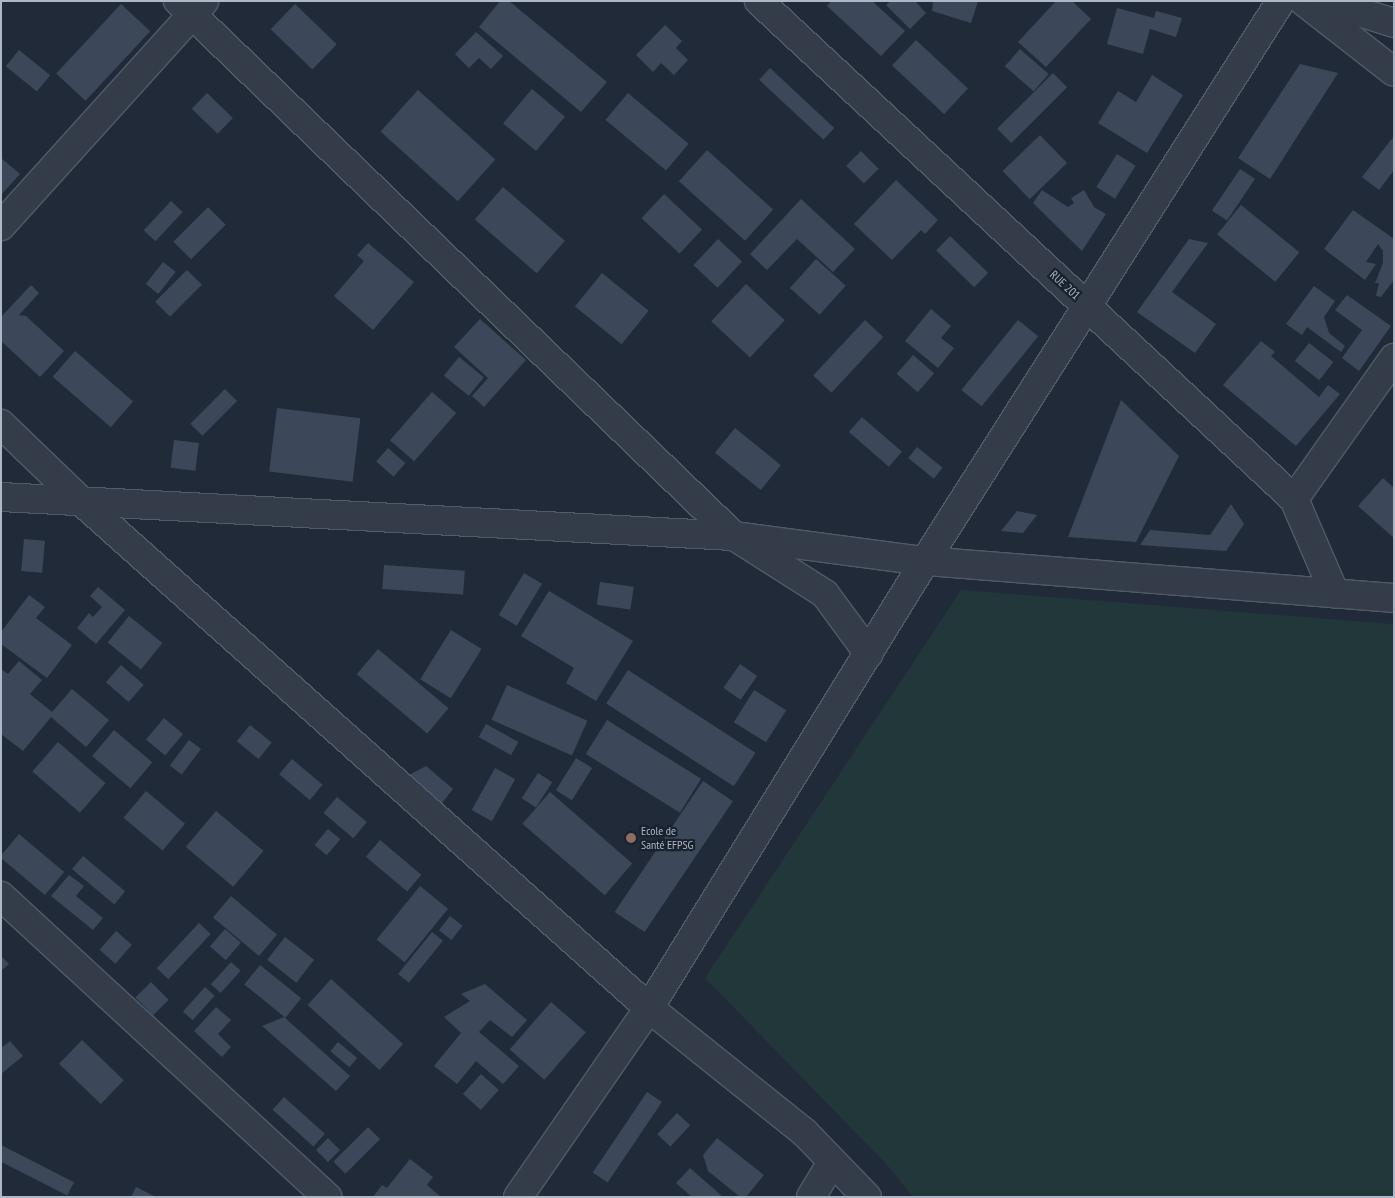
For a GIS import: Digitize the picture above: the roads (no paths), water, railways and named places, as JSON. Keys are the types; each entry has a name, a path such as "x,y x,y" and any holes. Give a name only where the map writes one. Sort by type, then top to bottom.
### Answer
{"street":[{"name":"RUE 201","path":"759,1 1294,499 1335,594"},
{"path":"518,1197 649,1008 925,561 1282,1"},
{"path":"1303,1 1394,72"},
{"path":"1324,1 1394,23"},
{"path":"1,226 191,5 734,536 825,594 869,654"},
{"path":"1294,499 1394,358"},
{"path":"1,424 82,502 649,1008 805,1134 867,1197"},
{"path":"1,497 734,536 925,561 1394,598"},
{"path":"1,896 327,1197"},
{"path":"811,1197 832,1162"}],"place":[{"name":"Ecole de Santé EFPSG","path":"631,838"}]}
